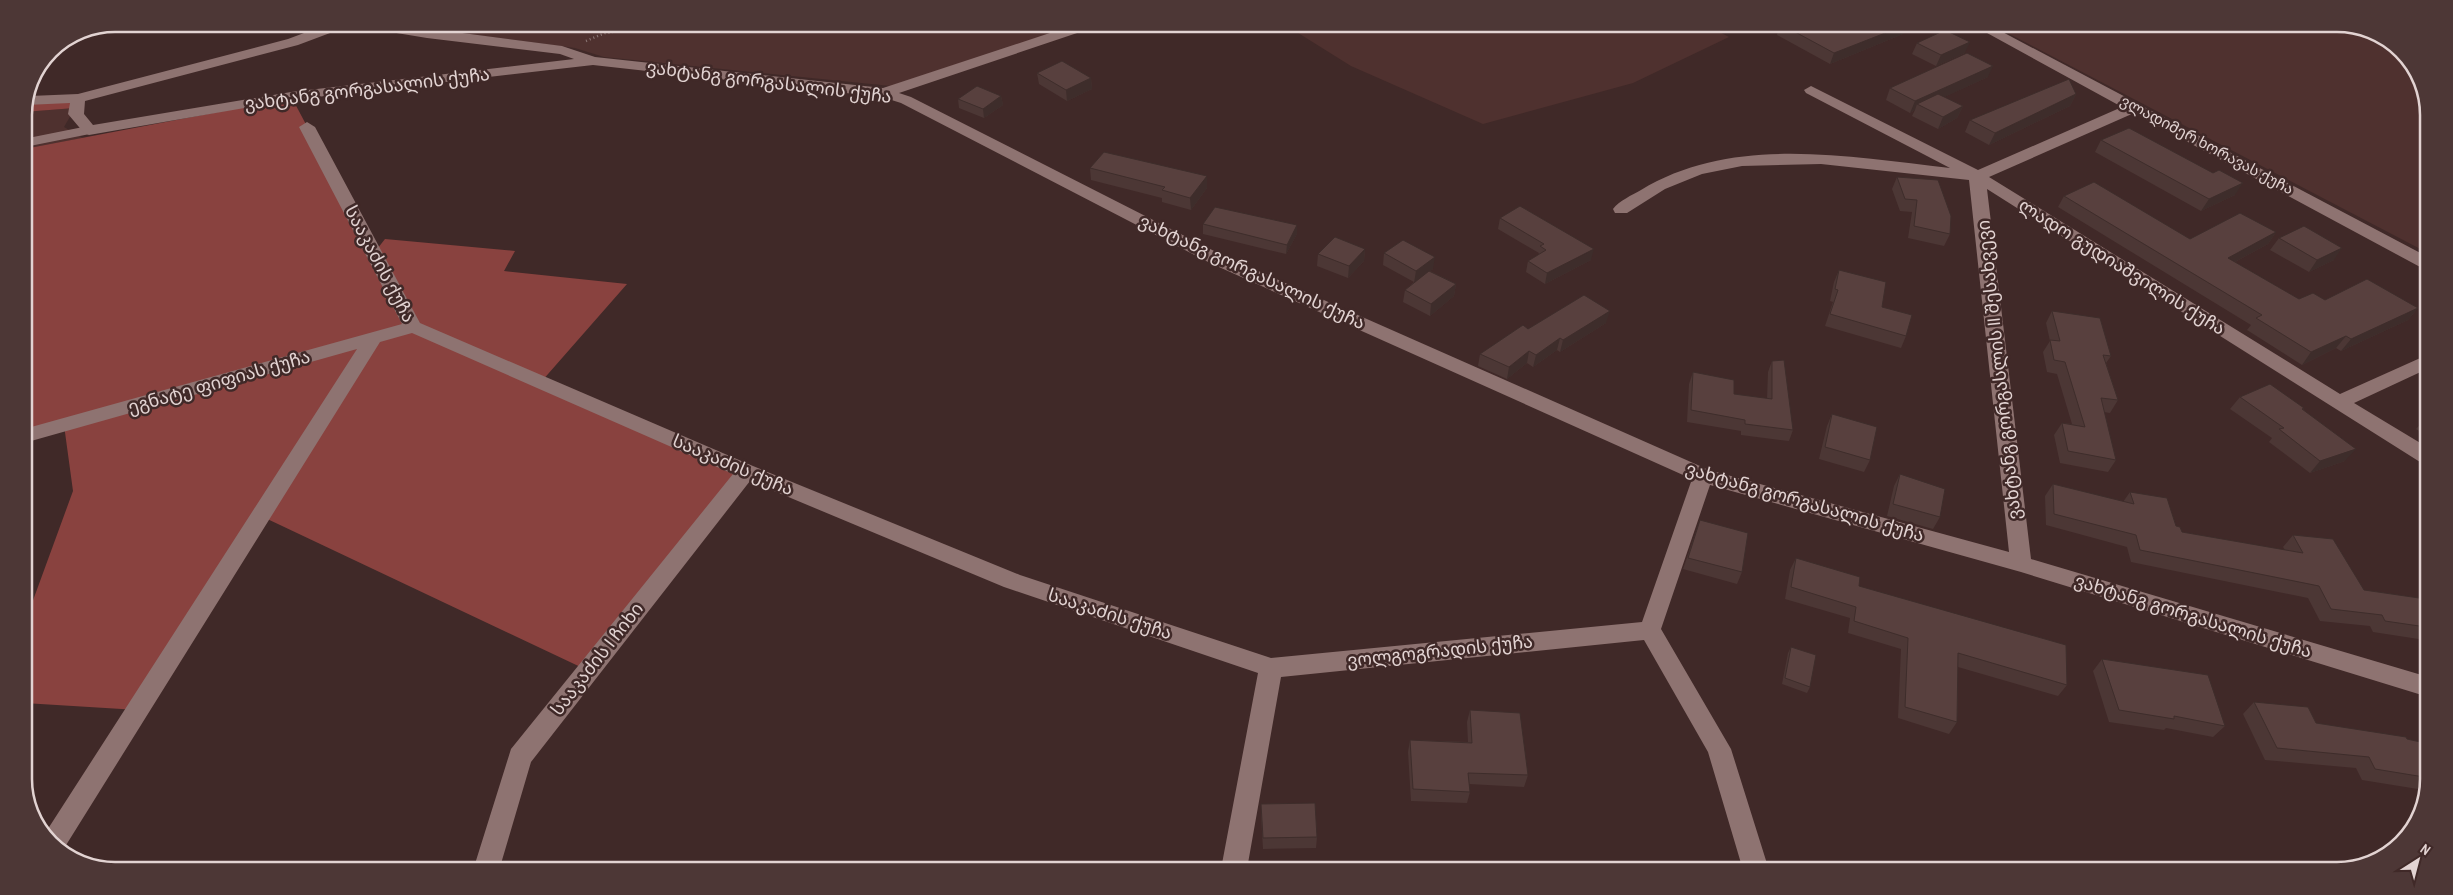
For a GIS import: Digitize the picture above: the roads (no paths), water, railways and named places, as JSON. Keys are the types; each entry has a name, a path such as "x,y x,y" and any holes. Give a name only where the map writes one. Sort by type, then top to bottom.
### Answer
{"street":[{"path":"34,100 78,98 293,42 320,32"},
{"path":"414,32 572,52 593,61"},
{"path":"884,93 1066,32"},
{"name":"ვლადიმერ ხორავას ქუჩა","path":"1993,32 2420,260"},
{"name":"ვახტანგ გორგასალის ქუჩა","path":"89,130 291,96 593,61 884,93 906,100 1216,259 1703,476 2021,564 2420,684"},
{"name":"ლადო გუდიაშვილის ქუჩა","path":"1811,90 1978,176 2420,452"},
{"path":"78,98 76,114 89,130"},
{"path":"1621,209 1659,186 1698,170 1742,161 1821,159 1978,176 2136,107"},
{"name":"სააკაძის ქუჩა","path":"307,127 414,327 746,471 1012,581 1271,668"},
{"name":"ვახტანგ გორგასლის II შესახვევი","path":"1978,176 2021,564"},
{"name":"ეგნატე ფიფიას ქუჩა","path":"32,434 414,327"},
{"path":"57,838 373,339"},
{"path":"2340,402 2420,364"},
{"name":"სააკაძის I ჩიხი","path":"488,862 520,757 746,471"},
{"path":"1703,476 1650,630 1720,748 1754,862"},
{"name":"ვოლგოგრადის ქუჩა","path":"1271,668 1650,630"},
{"path":"1235,862 1271,668"}],"lane":[{"path":"32,141 89,130"}]}
